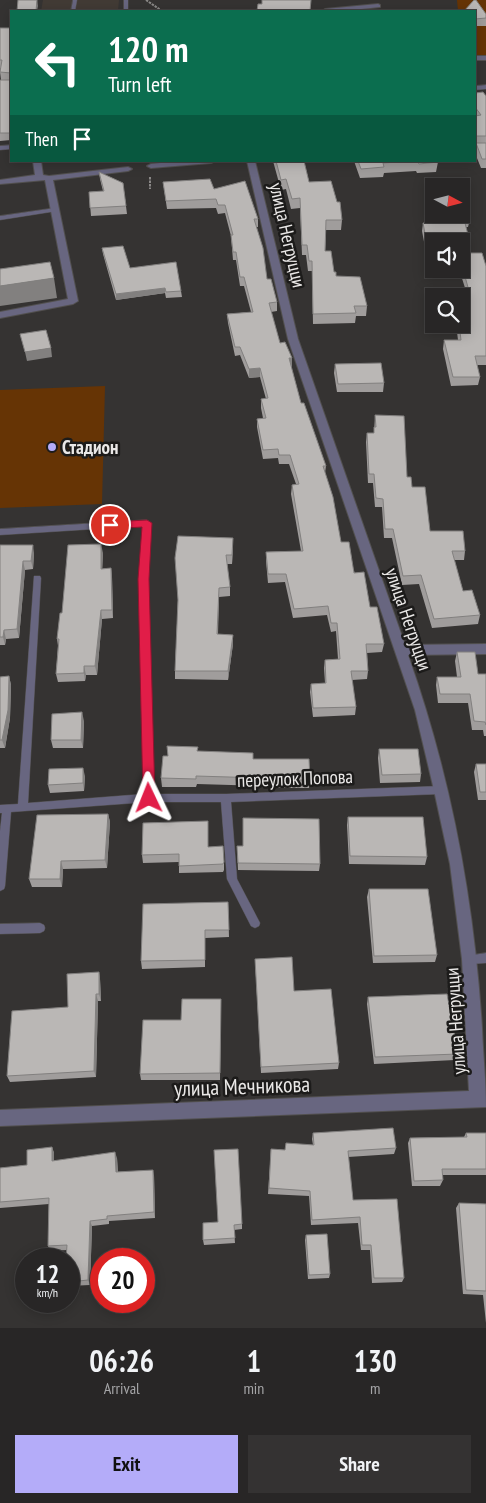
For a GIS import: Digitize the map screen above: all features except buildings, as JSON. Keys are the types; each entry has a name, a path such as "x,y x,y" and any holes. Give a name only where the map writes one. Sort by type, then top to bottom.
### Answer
{"street":[{"path":"336,10 378,6"},
{"path":"0,315 73,301 55,210 38,162"},
{"path":"151,166 199,162"},
{"name":"улица Негруцци","path":"251,162 293,339 421,710 441,790 457,864 470,959 482,1100"},
{"path":"0,182 128,168"},
{"path":"400,650 486,649"},
{"name":"улица Мечникова","path":"0,1118 482,1100"}],"lane":[{"path":"0,218 55,210"},
{"path":"0,532 147,523 143,579 149,798"},
{"path":"22,808 37,578"},
{"name":"переулок Попова","path":"4,809 149,798 226,798 441,790"},
{"path":"226,798 232,879 255,923"},
{"path":"0,886 4,809"},
{"path":"0,929 40,928"},
{"path":"470,959 486,958"}],"path":[{"path":"146,0 161,10"}],"shaded area":[{"path":"43,0 119,0 118,10 41,10"},
{"path":"457,0 486,0 486,58 478,58 476,54 476,10 458,10"},
{"name":"Стадион","path":"105,386 102,504 0,508 0,390"}],"place":[{"name":"Стадион","path":"52,447"}],"route":[{"path":"110,525 147,523 143,579 149,798"}]}
